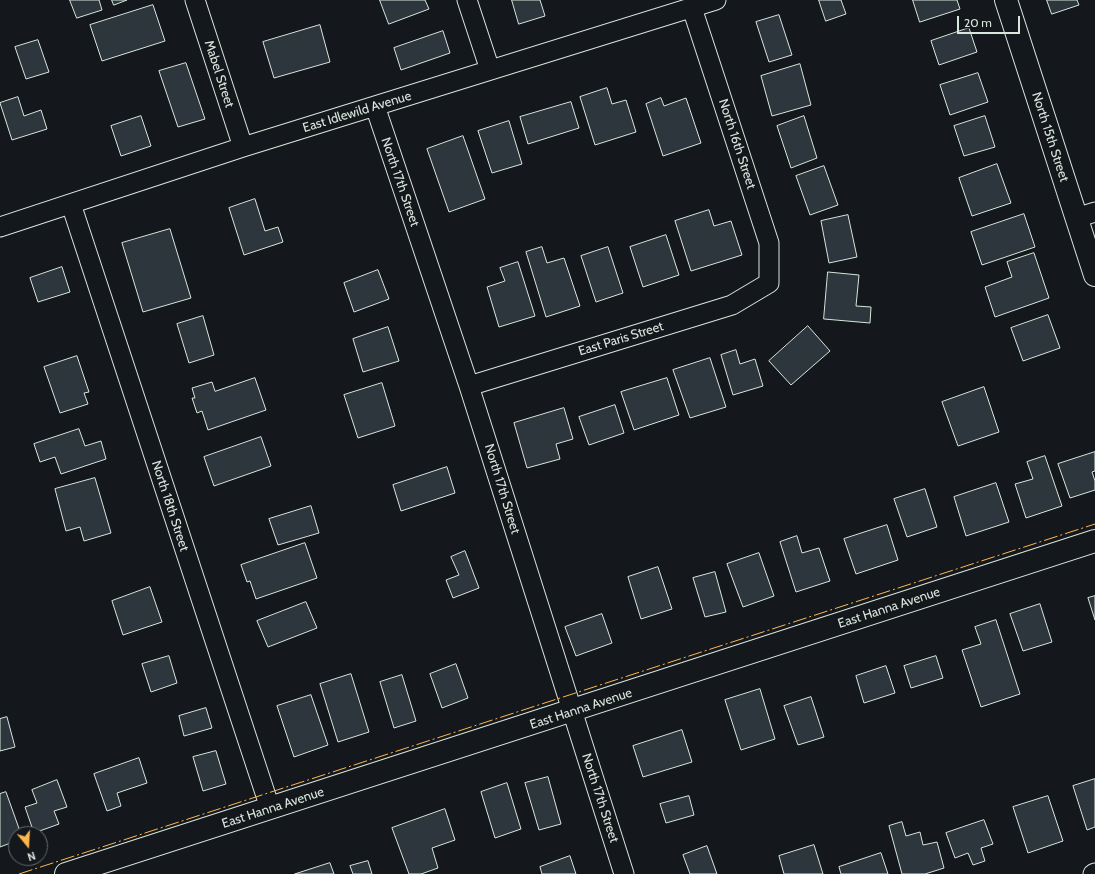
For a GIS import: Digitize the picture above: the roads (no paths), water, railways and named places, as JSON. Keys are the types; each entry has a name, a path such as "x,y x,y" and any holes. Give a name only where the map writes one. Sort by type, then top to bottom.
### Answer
{"street":[{"name":"Mabel Street","path":"195,0 243,148"},
{"path":"467,0 490,70"},
{"name":"East Idlewild Avenue","path":"0,226 375,106 716,0"},
{"name":"North 15th Street","path":"1006,0 1085,215 1095,274"},
{"name":"North 16th Street","path":"692,8 769,243 769,283"},
{"name":"North 17th Street","path":"375,106 469,386 624,874"},
{"name":"North 18th Street","path":"71,204 270,808"},
{"name":"East Paris Street","path":"469,386 732,305 769,283"},
{"name":"East Hanna Avenue","path":"66,874 1095,542"}]}
